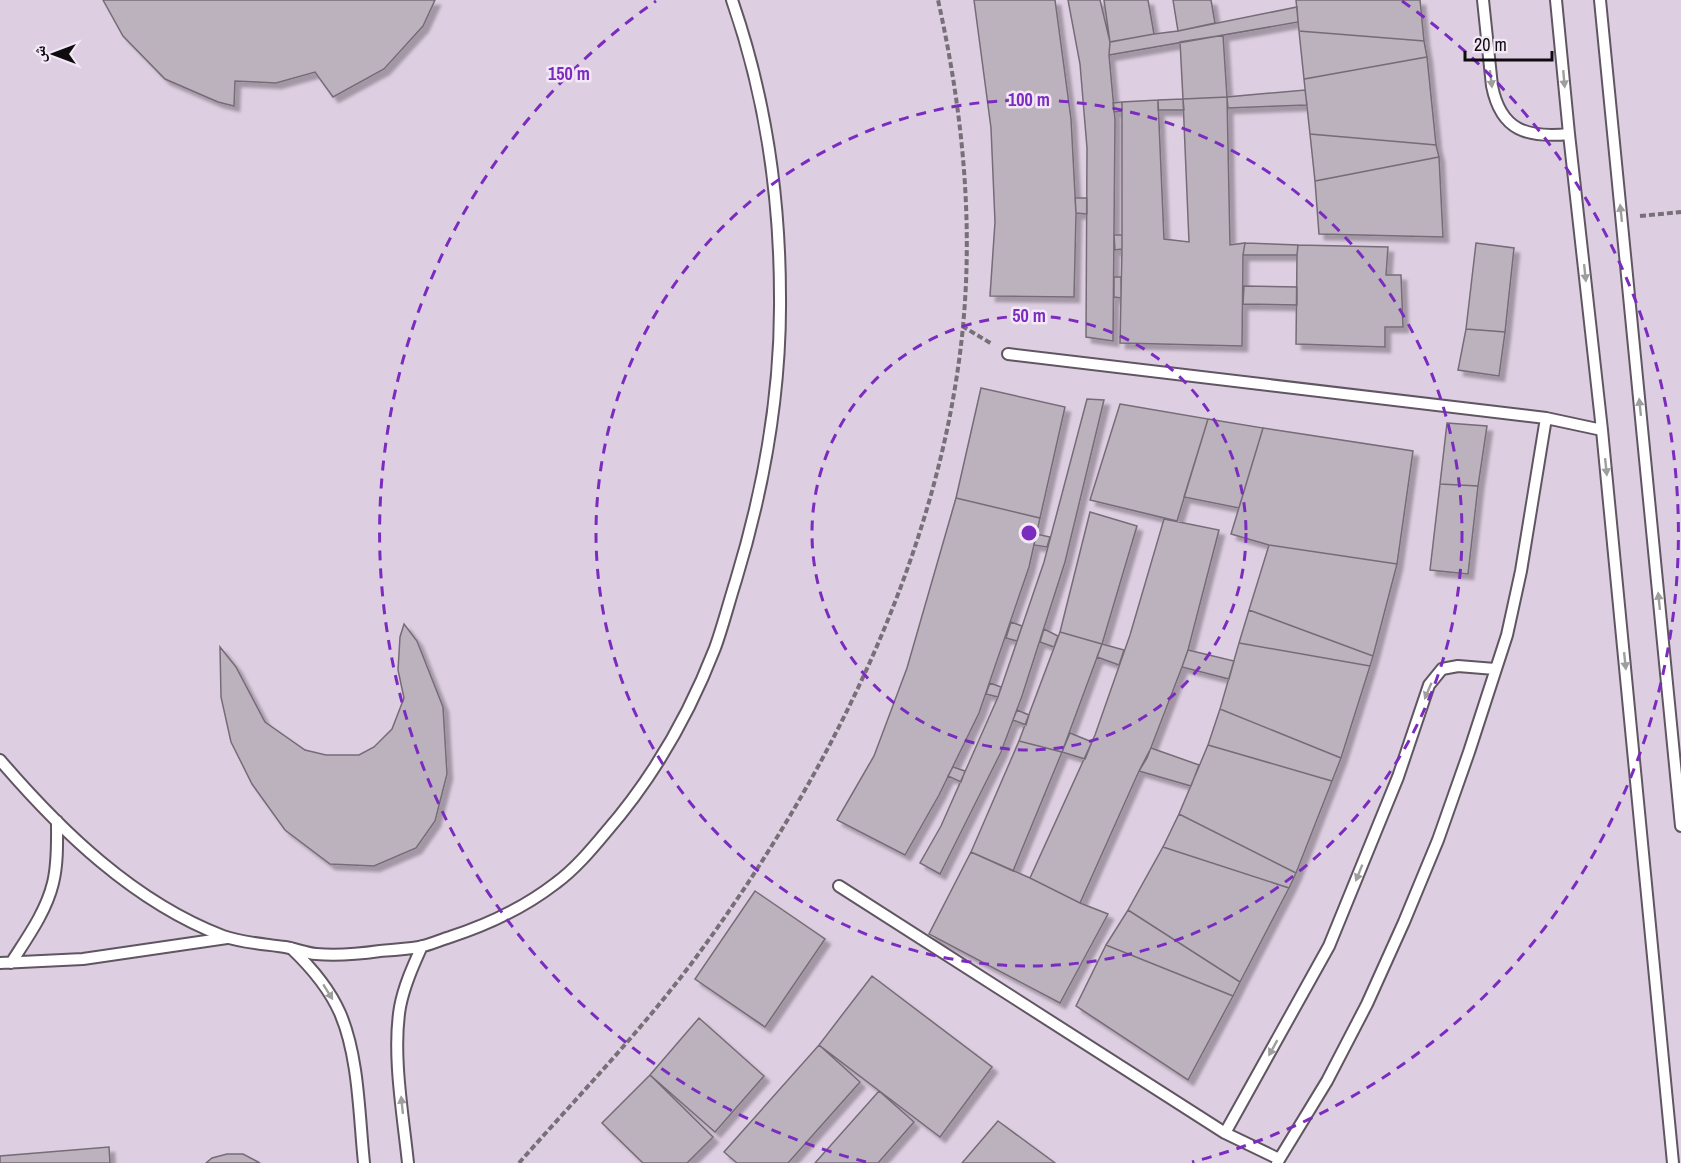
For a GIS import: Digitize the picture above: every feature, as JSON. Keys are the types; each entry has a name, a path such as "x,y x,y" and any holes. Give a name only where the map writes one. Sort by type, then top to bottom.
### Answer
{"lane":[{"path":"0,760 57,821 106,865 140,892 177,915 227,938 316,954 357,954 422,946 458,934 526,904 557,883 585,857 625,810 661,758 691,704 716,646 751,530 764,473 773,416 778,358 779,242 774,184 765,127 753,70 732,0"},
{"path":"1483,0 1492,86 1501,112 1516,127 1536,135 1569,134"},
{"path":"1556,0 1602,430 1673,1163"},
{"path":"1600,0 1681,826"},
{"path":"1008,354 1546,418 1602,430"},
{"path":"839,886 1225,1133 1278,1161 1327,1081 1367,1004 1438,840 1507,635 1521,571 1546,418"},
{"path":"1225,1133 1329,946 1398,777 1429,685 1442,669 1458,666 1495,669"},
{"path":"6,963 37,924 53,883 57,851 57,821"},
{"path":"6,963 93,958 227,938"},
{"path":"408,1163 399,1069 398,1027 400,1006 422,946"},
{"path":"290,948 306,962 325,986 348,1033 355,1074 364,1163"}],"path":[{"path":"519,1163 646,1020 696,957 742,892 824,755 860,683 915,551 948,428 958,366 967,239 965,176 959,113 938,0"},
{"path":"1622,217 1681,212"},
{"path":"962,326 1008,354"}],"shaded area":[{"path":"0,0 1681,0 1681,1163 0,1163"}],"building":[{"path":"103,0 435,0 423,26 384,69 333,97 315,72 276,83 235,81 234,106 218,102 165,79 123,36"},
{"path":"974,0 1055,0 1071,119 1076,213 1074,297 990,296 995,222 991,128"},
{"path":"1068,0 1100,0 1110,42 1109,55 1115,120 1113,341 1086,337 1087,148 1080,64"},
{"path":"1104,0 1148,0 1154,34 1110,42"},
{"path":"1173,0 1211,0 1215,23 1178,31"},
{"path":"1296,0 1420,0 1424,41 1299,31"},
{"path":"1297,7 1298,22 1109,55 1110,42"},
{"path":"1299,31 1424,41 1427,57 1304,79"},
{"path":"1223,35 1227,97 1183,99 1180,42"},
{"path":"1427,57 1436,145 1310,134 1304,79"},
{"path":"1305,90 1307,105 1228,108 1227,97"},
{"path":"1227,97 1230,245 1245,243 1242,346 1120,343 1122,102 1158,100 1164,239 1189,242 1183,99"},
{"path":"1183,99 1184,110 1158,110 1158,100"},
{"path":"1122,102 1122,111 1114,112 1113,103"},
{"path":"1310,134 1436,145 1439,157 1315,181"},
{"path":"1439,157 1443,237 1319,234 1315,181"},
{"path":"1075,198 1087,198 1087,214 1076,213"},
{"path":"1114,235 1122,235 1122,249 1115,250"},
{"path":"1245,243 1298,245 1297,255 1243,255"},
{"path":"1476,243 1514,248 1505,332 1466,329"},
{"path":"1298,245 1388,247 1386,275 1401,275 1403,327 1385,327 1385,347 1296,344"},
{"path":"1114,277 1121,277 1121,298 1114,297"},
{"path":"1244,286 1297,287 1297,305 1243,304"},
{"path":"1466,329 1505,332 1499,376 1458,370"},
{"path":"981,388 1065,407 1040,518 956,498"},
{"path":"1087,399 1104,400 1065,562 1022,696 1001,752 940,874 920,863 941,826 998,697 1044,562"},
{"path":"1120,404 1208,419 1177,521 1090,500"},
{"path":"1208,419 1263,428 1239,508 1184,497"},
{"path":"1447,423 1487,426 1478,486 1440,484"},
{"path":"1263,428 1413,451 1397,564 1269,545 1231,534"},
{"path":"1440,484 1478,486 1468,574 1430,570"},
{"path":"956,498 1040,518 1029,567 979,713 939,795 905,855 837,820 874,756 907,668"},
{"path":"1090,512 1137,526 1102,644 1060,632"},
{"path":"1164,519 1219,530 1182,667 1147,758 1139,771 1080,903 1030,878 1095,735 1130,635"},
{"path":"1036,534 1050,537 1047,547 1034,545"},
{"path":"1269,545 1397,564 1373,656 1249,610"},
{"path":"1249,610 1373,656 1370,666 1239,643"},
{"path":"1011,622 1022,626 1017,641 1006,638"},
{"path":"404,624 417,641 443,707 447,774 435,821 416,848 374,866 330,864 285,830 252,784 231,742 221,697 220,647 236,667 265,722 305,750 326,755 359,755 374,747 392,729 404,698 398,670 400,637"},
{"path":"1044,629 1058,636 1054,647 1040,642"},
{"path":"1060,632 1102,644 1062,752 1019,741"},
{"path":"1239,643 1370,666 1341,758 1220,709"},
{"path":"1102,644 1124,650 1119,665 1097,657"},
{"path":"1188,650 1234,661 1229,679 1182,667"},
{"path":"990,683 1001,687 998,697 986,694"},
{"path":"1220,709 1341,758 1332,781 1208,745"},
{"path":"1017,710 1029,715 1026,725 1013,720"},
{"path":"1070,733 1092,742 1085,759 1062,752"},
{"path":"1019,741 1062,752 1013,871 971,852"},
{"path":"1208,745 1332,781 1296,873 1179,814"},
{"path":"1151,748 1199,765 1191,786 1139,771"},
{"path":"953,767 965,771 961,782 948,776"},
{"path":"1179,814 1296,873 1289,888 1163,847"},
{"path":"1163,847 1289,888 1240,982 1128,910"},
{"path":"971,852 1108,914 1060,1003 929,934"},
{"path":"755,891 825,939 765,1027 695,979"},
{"path":"1128,910 1240,982 1233,996 1106,945"},
{"path":"1106,945 1233,996 1188,1080 1076,1006"},
{"path":"872,976 992,1067 940,1137 819,1045"},
{"path":"699,1018 764,1076 715,1132 650,1075"},
{"path":"819,1045 860,1082 788,1163 737,1163 724,1152"},
{"path":"650,1075 713,1137 687,1163 643,1163 602,1123"},
{"path":"879,1091 914,1122 878,1163 815,1163"},
{"path":"998,1121 1055,1163 962,1163"},
{"path":"109,1147 110,1163 0,1163 0,1156"},
{"path":"227,1154 243,1154 260,1163 206,1163 212,1158"}]}
